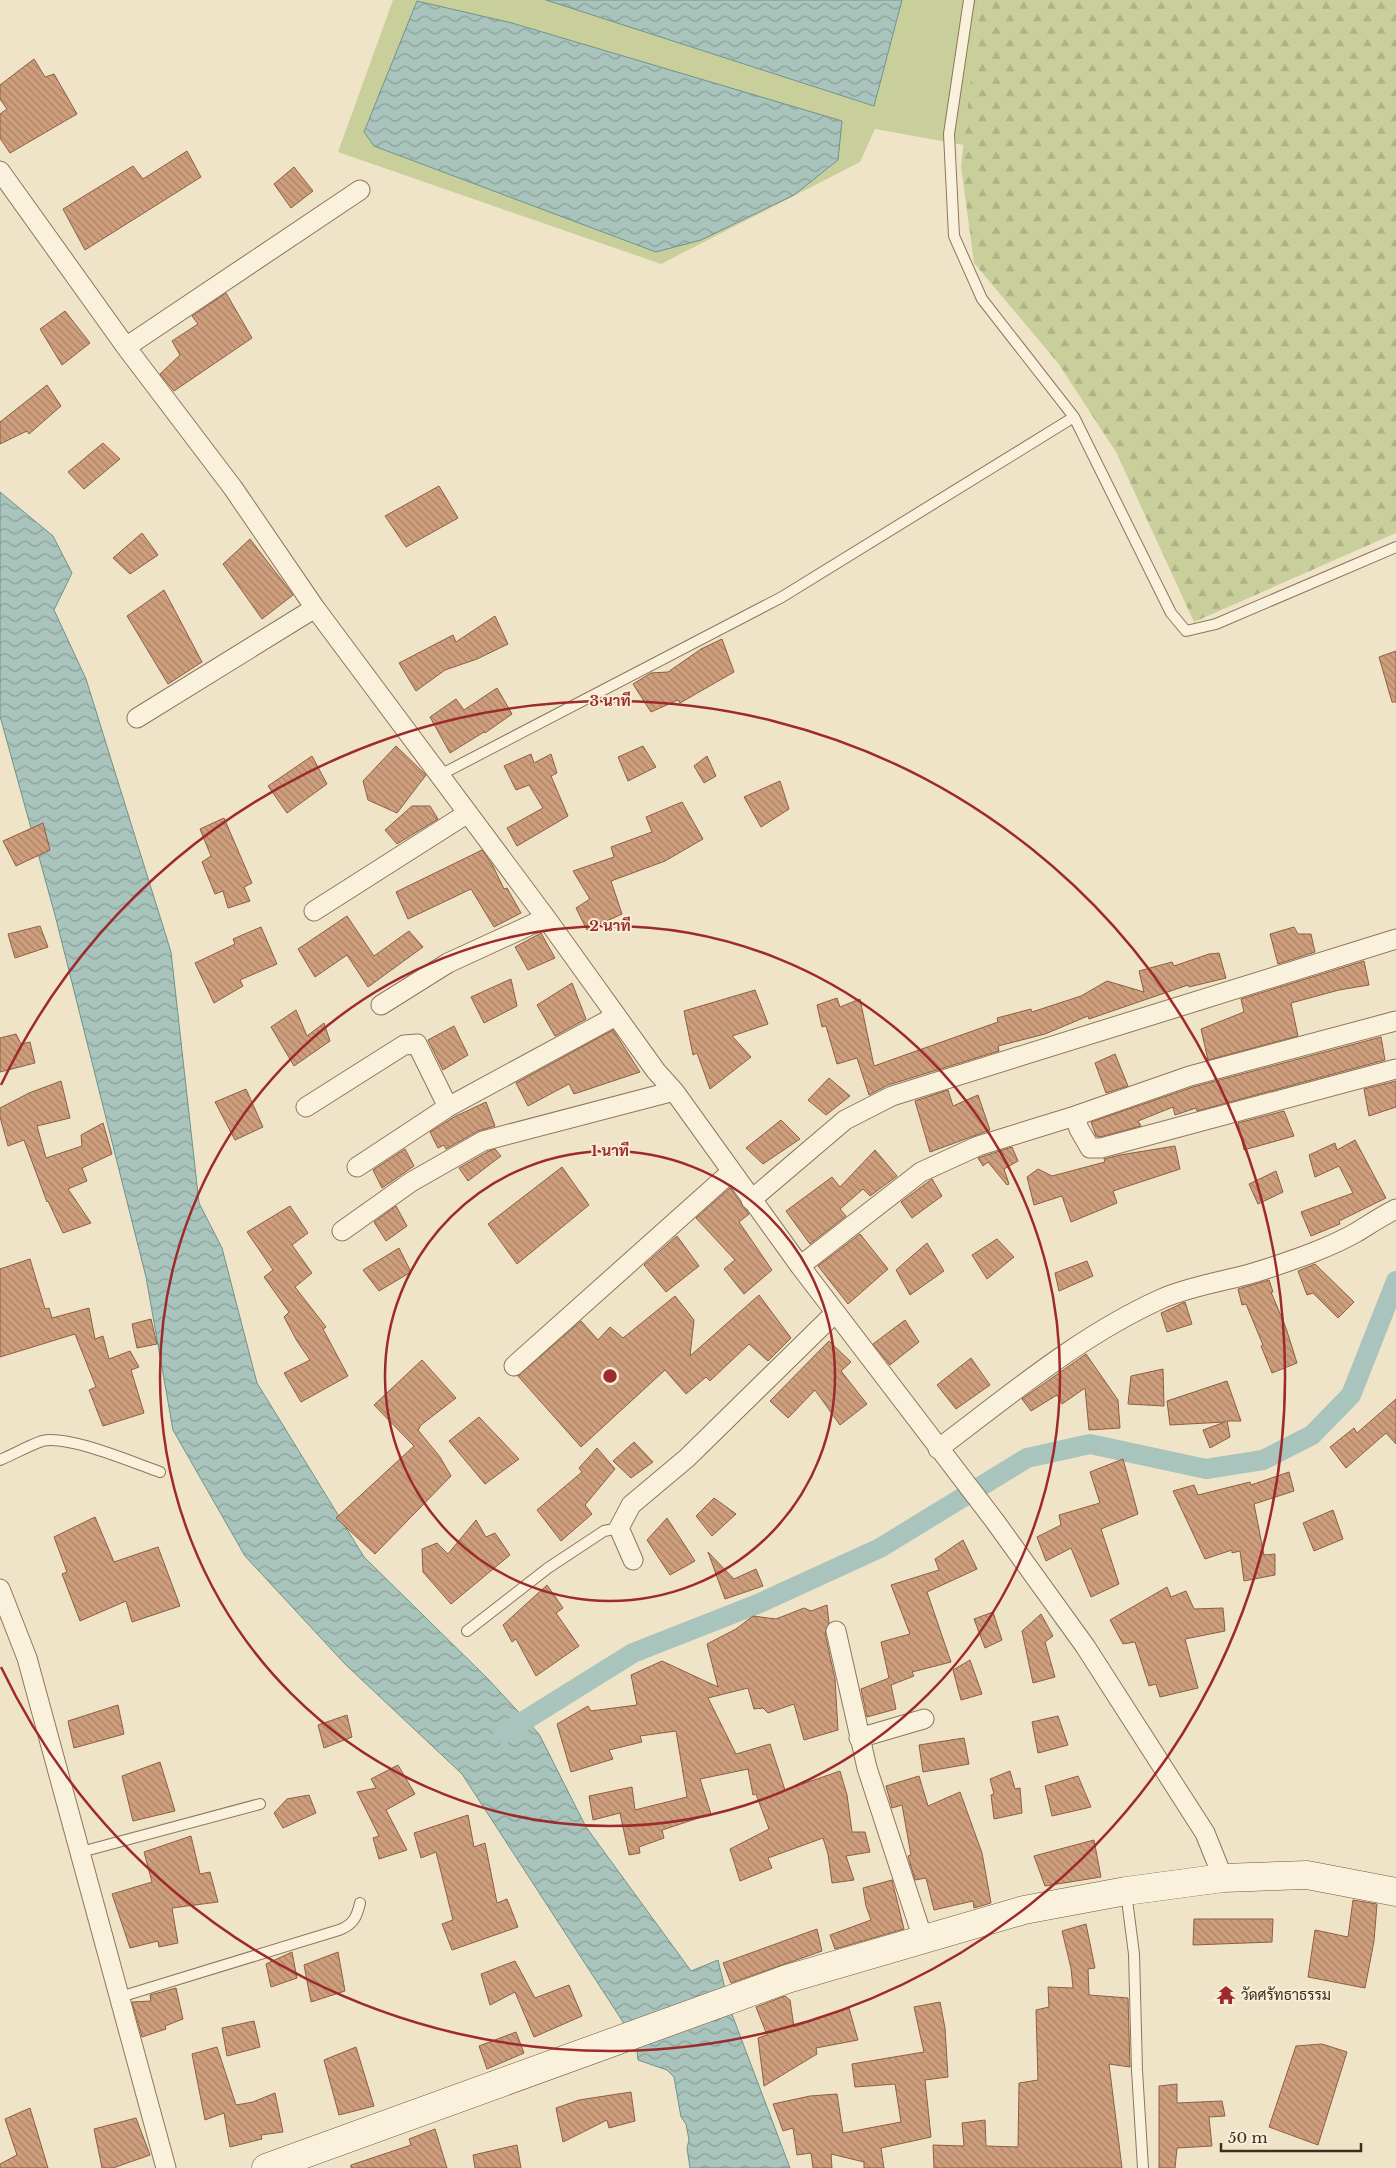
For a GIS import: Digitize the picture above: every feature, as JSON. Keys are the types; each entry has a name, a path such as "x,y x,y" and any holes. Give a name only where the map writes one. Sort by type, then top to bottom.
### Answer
{"street":[{"path":"0,171 126,347 233,488 315,608 546,918 656,1071 674,1091 751,1200 994,1520 1084,1646 1205,1833 1223,1878"},
{"path":"126,347 360,190"},
{"path":"137,718 315,608"},
{"path":"314,911 468,813"},
{"path":"381,1004 448,963 546,918"},
{"path":"751,1200 845,1120 892,1096 1396,939"},
{"path":"357,1167 448,1107 616,1016"},
{"path":"800,1266 921,1172 978,1146 1075,1116 1190,1076 1396,1021"},
{"path":"306,1106 404,1045 416,1044 448,1107"},
{"path":"1075,1116 1090,1148 1101,1148 1396,1069"},
{"path":"342,1231 410,1182 483,1141 674,1091"},
{"path":"514,1366 731,1172"},
{"path":"940,1451 1063,1355 1120,1320 1186,1288 1234,1279 1308,1253 1356,1232 1378,1217 1396,1209"},
{"path":"633,1560 619,1528 631,1505 687,1458 835,1313"},
{"path":"0,1589 27,1658 166,2168"},
{"path":"836,1631 859,1738 923,1939"},
{"path":"859,1738 924,1719"},
{"path":"266,2168 787,1978 1024,1910 1126,1891 1223,1878 1307,1875 1396,1892"}],"lane":[{"path":"969,0 949,134 954,236 982,299 1074,417 1171,612 1186,631 1216,624 1396,547"},
{"path":"440,775 782,597 1074,417"},
{"path":"0,1460 43,1441 59,1440 78,1444 160,1472"},
{"path":"467,1631 548,1568 604,1531 619,1528"},
{"path":"81,1852 260,1804"},
{"path":"1126,1891 1134,1954 1137,2070 1143,2168"},
{"path":"120,1997 339,1930 349,1926 354,1920 360,1902"}],"green space":[{"path":"393,0 546,0 874,106 902,0 980,0 964,145 875,129 860,162 661,264 338,152","holes":["417,1 512,23 841,121 838,160"]},
{"path":"980,0 1396,0 1396,533 1194,622 1116,452 1058,363 974,263 961,166"}],"water":[{"path":"546,0 902,0 874,106"},
{"path":"417,1 512,23 842,121 838,160 794,195 701,240 656,252 374,146 364,132"},
{"path":"0,492 53,536 72,573 54,610 86,679 171,952 199,1203 222,1248 257,1383 364,1557 487,1678 539,1734 586,1827 691,1971 718,1960 730,2009 790,2168 690,2168 687,2148 689,2140 686,2124 681,2117 674,2077 667,2070 638,2060 636,2042 462,1774 345,1664 245,1556 173,1430 146,1277 55,915 0,716"}],"building":[{"path":"34,59 45,77 54,74 77,114 10,153 0,138 0,114 7,109 0,99 0,85"},
{"path":"187,151 201,177 85,250 63,209 133,166 143,179"},
{"path":"294,167 313,191 291,208 274,184"},
{"path":"226,293 252,338 174,391 160,374 180,355 172,341 198,324 192,316"},
{"path":"65,311 90,343 62,365 40,329"},
{"path":"47,385 61,406 29,434 27,431 0,444 0,422"},
{"path":"103,443 120,459 84,489 68,472"},
{"path":"439,486 458,518 406,547 385,516"},
{"path":"142,533 158,555 130,574 113,558"},
{"path":"250,539 293,595 262,619 223,564"},
{"path":"164,590 202,662 168,684 127,616"},
{"path":"495,616 508,644 477,659 445,670 416,691 399,663 453,635 456,642"},
{"path":"722,639 734,672 680,703 678,700 651,712 633,684 651,673 668,672 701,649"},
{"path":"1396,651 1396,702 1392,702 1379,657"},
{"path":"497,688 512,714 485,733 450,753 430,717 456,699 464,710"},
{"path":"396,746 426,775 397,813 368,800 363,781"},
{"path":"643,746 656,767 628,781 618,757"},
{"path":"531,754 534,763 551,754 557,773 551,776 568,816 517,846 507,828 543,808 529,785 516,790 504,766"},
{"path":"312,756 327,784 287,813 268,786"},
{"path":"707,756 716,776 704,783 694,766"},
{"path":"780,781 789,809 761,827 744,797"},
{"path":"682,802 703,839 665,861 611,881 622,914 587,930 576,908 590,899 573,871 614,857 611,847 652,832 646,817"},
{"path":"412,806 430,806 438,819 397,844 385,830"},
{"path":"224,818 252,883 244,887 250,901 228,908 223,891 215,894 202,862 211,856 200,829"},
{"path":"43,823 50,850 16,866 3,841"},
{"path":"482,850 493,866 504,889 507,888 521,913 494,927 471,889 408,919 396,892"},
{"path":"347,916 374,956 409,931 423,947 368,987 347,955 315,977 298,949"},
{"path":"40,926 48,947 15,958 8,934"},
{"path":"261,927 277,964 240,980 243,986 214,1003 195,963 235,944 233,939"},
{"path":"1294,927 1298,934 1311,934 1315,952 1278,964 1270,934"},
{"path":"541,933 555,958 528,970 515,947"},
{"path":"1219,953 1226,978 1189,987 1188,985 1089,1019 1088,1016 1045,1034 998,1046 999,1051 888,1085 869,1095 857,1058 837,1064 826,1026 822,1027 817,1005 837,998 840,1007 860,999 874,1066 998,1022 997,1018 1031,1009 1032,1012 1081,996 1107,981 1144,992 1139,971 1172,962 1174,966 1209,954"},
{"path":"1364,961 1369,985 1339,990 1291,1003 1298,1036 1208,1060 1201,1029 1244,1012 1241,999"},
{"path":"511,979 517,1006 484,1023 471,997"},
{"path":"572,983 586,1019 555,1036 537,1005"},
{"path":"755,990 768,1024 732,1036 751,1057 710,1089 697,1053 693,1055 684,1011"},
{"path":"296,1010 307,1036 324,1023 330,1041 294,1066 271,1027"},
{"path":"454,1026 468,1055 443,1070 428,1040"},
{"path":"613,1030 640,1072 574,1094 569,1084 528,1106 516,1083"},
{"path":"16,1034 21,1044 30,1042 35,1063 0,1072 0,1038"},
{"path":"1381,1037 1385,1060 1197,1111 1196,1108 1175,1115 1173,1107 1138,1121 1141,1126 1100,1137 1096,1136 1091,1122 1193,1087"},
{"path":"1115,1054 1128,1086 1106,1093 1095,1063"},
{"path":"829,1078 850,1096 826,1115 808,1100"},
{"path":"61,1081 70,1118 37,1126 46,1158 82,1146 81,1135 103,1123 112,1154 82,1168 87,1181 68,1189 91,1223 63,1233 47,1202 24,1140 8,1146 0,1117 0,1108 29,1093"},
{"path":"1396,1081 1396,1107 1369,1116 1364,1089"},
{"path":"246,1089 263,1127 235,1140 215,1102"},
{"path":"948,1090 953,1106 978,1095 990,1130 930,1152 915,1101"},
{"path":"486,1102 495,1126 478,1131 446,1149 444,1145 438,1148 430,1132 454,1117"},
{"path":"1284,1111 1294,1136 1244,1150 1238,1123"},
{"path":"781,1120 800,1139 763,1164 746,1148"},
{"path":"1355,1140 1386,1198 1339,1221 1340,1224 1311,1236 1301,1212 1353,1193 1339,1166 1315,1177 1309,1155 1335,1143 1337,1150"},
{"path":"1175,1146 1180,1169 1113,1191 1117,1203 1071,1222 1062,1196 1034,1205 1027,1177 1038,1169 1052,1176 1105,1162 1104,1159 1120,1155"},
{"path":"1012,1147 1018,1161 1004,1169 1009,1184 1007,1185 988,1162 983,1166 978,1158"},
{"path":"405,1149 414,1166 382,1188 373,1170"},
{"path":"495,1149 501,1156 468,1181 459,1168"},
{"path":"875,1150 897,1176 870,1196 863,1189 840,1209 846,1216 810,1244 786,1211 832,1177 840,1187"},
{"path":"562,1167 589,1205 517,1264 488,1224"},
{"path":"1276,1171 1283,1192 1258,1204 1249,1184"},
{"path":"932,1179 942,1196 912,1218 901,1202"},
{"path":"730,1188 749,1214 739,1222 772,1270 744,1294 724,1269 735,1260 696,1218"},
{"path":"290,1206 308,1233 292,1245 312,1273 295,1287 326,1327 323,1329 348,1376 301,1402 284,1373 310,1360 284,1317 289,1312 264,1277 273,1270 247,1232"},
{"path":"396,1206 407,1226 386,1241 374,1222"},
{"path":"860,1234 888,1269 848,1304 818,1266"},
{"path":"677,1236 699,1266 666,1292 644,1265"},
{"path":"997,1239 1014,1257 987,1279 972,1255"},
{"path":"927,1243 944,1271 910,1295 896,1270"},
{"path":"399,1248 411,1272 379,1291 363,1270"},
{"path":"30,1259 45,1309 49,1308 52,1318 89,1308 95,1339 103,1336 109,1359 130,1351 139,1367 131,1370 144,1413 103,1426 89,1390 96,1387 75,1334 0,1357 0,1269"},
{"path":"1087,1261 1093,1276 1059,1291 1055,1273"},
{"path":"1315,1264 1354,1302 1338,1318 1313,1293 1307,1295 1298,1271"},
{"path":"1269,1280 1273,1292 1271,1292 1286,1328 1297,1363 1272,1373 1246,1304 1242,1305 1238,1289"},
{"path":"759,1295 791,1338 768,1361 749,1344 710,1381 706,1377 686,1394 665,1370 581,1447 518,1376 581,1321 598,1340 610,1327 623,1338 675,1296 694,1320 690,1356"},
{"path":"1185,1302 1192,1324 1167,1332 1161,1313"},
{"path":"151,1319 157,1344 137,1348 132,1324"},
{"path":"905,1320 919,1342 890,1365 873,1344"},
{"path":"829,1341 851,1362 841,1371 867,1404 840,1425 815,1390 788,1418 770,1401"},
{"path":"1086,1354 1118,1400 1120,1428 1089,1430 1085,1388 1062,1404 1057,1395 1031,1411 1022,1399"},
{"path":"971,1358 990,1385 956,1409 937,1385"},
{"path":"422,1360 456,1398 421,1425 418,1430 440,1457 451,1476 375,1554 336,1518 414,1446 374,1405"},
{"path":"1163,1369 1164,1406 1128,1404 1131,1376"},
{"path":"1227,1381 1241,1421 1227,1421 1230,1437 1210,1448 1203,1430 1225,1422 1170,1425 1167,1401"},
{"path":"1396,1399 1396,1444 1386,1433 1346,1468 1330,1447 1354,1428 1357,1433"},
{"path":"479,1417 519,1459 485,1484 449,1441"},
{"path":"634,1442 653,1462 631,1478 613,1461"},
{"path":"597,1448 615,1469 585,1505 592,1514 561,1541 537,1510 582,1472 579,1468"},
{"path":"1123,1459 1138,1514 1101,1529 1119,1584 1091,1597 1071,1548 1046,1561 1037,1537 1061,1525 1059,1515 1100,1503 1090,1472"},
{"path":"1289,1472 1294,1491 1254,1504 1264,1555 1275,1554 1275,1575 1244,1581 1240,1551 1232,1553 1232,1550 1205,1559 1173,1491 1194,1485 1198,1495 1250,1482 1251,1485"},
{"path":"714,1498 736,1514 712,1536 696,1516"},
{"path":"1333,1510 1343,1539 1314,1551 1303,1523"},
{"path":"95,1517 114,1562 158,1547 180,1606 132,1622 126,1601 80,1621 62,1574 67,1572 54,1537"},
{"path":"667,1518 695,1561 670,1575 647,1540"},
{"path":"476,1520 486,1537 495,1533 510,1555 451,1604 423,1572 422,1549 437,1543 448,1554"},
{"path":"963,1540 977,1569 927,1592 951,1662 912,1672 914,1676 891,1685 896,1709 867,1717 861,1689 889,1678 881,1642 910,1634 891,1585 939,1570 935,1559"},
{"path":"708,1552 734,1579 756,1569 763,1586 725,1599"},
{"path":"547,1585 563,1608 556,1613 579,1646 536,1676 516,1639 512,1642 503,1625"},
{"path":"1167,1587 1171,1597 1186,1591 1194,1609 1223,1608 1225,1631 1185,1639 1198,1688 1160,1697 1156,1684 1149,1686 1135,1642 1123,1644 1110,1620"},
{"path":"827,1605 829,1623 825,1633 835,1679 838,1730 804,1740 794,1704 768,1713 763,1708 754,1709 748,1688 708,1698 736,1754 770,1744 785,1790 840,1771 847,1795 852,1832 865,1832 870,1852 846,1856 854,1880 832,1883 828,1854 823,1838 768,1858 772,1868 740,1881 730,1849 769,1829 756,1794 753,1795 748,1769 700,1779 711,1814 662,1830 664,1838 639,1847 640,1853 629,1855 620,1813 593,1820 589,1796 632,1787 635,1810 687,1797 676,1731 640,1736 642,1742 609,1750 613,1759 571,1772 557,1724 588,1706 591,1711 637,1705 631,1675 662,1661 718,1687 707,1644 736,1629 753,1616 776,1619 804,1608 811,1611"},
{"path":"993,1612 1002,1640 985,1648 974,1619"},
{"path":"1041,1614 1053,1636 1045,1642 1055,1677 1033,1683 1022,1631"},
{"path":"970,1660 982,1694 961,1700 953,1670"},
{"path":"118,1705 124,1734 74,1748 68,1721"},
{"path":"347,1715 352,1737 324,1748 318,1725"},
{"path":"1058,1716 1068,1745 1038,1753 1032,1722"},
{"path":"964,1738 969,1764 923,1772 919,1745"},
{"path":"160,1762 175,1811 133,1821 122,1776"},
{"path":"398,1765 415,1794 386,1810 407,1850 379,1859 373,1838 379,1836 357,1792 376,1788 371,1779"},
{"path":"1010,1771 1015,1789 1020,1788 1022,1813 994,1819 991,1795 994,1794 990,1779"},
{"path":"919,1776 928,1806 960,1792 982,1853 991,1903 974,1908 973,1901 934,1910 926,1878 915,1880 908,1856 911,1855 902,1805 892,1808 886,1786"},
{"path":"1078,1776 1091,1807 1052,1816 1045,1786"},
{"path":"309,1795 316,1813 283,1828 274,1813 287,1799"},
{"path":"468,1815 474,1847 485,1843 497,1903 507,1899 518,1927 452,1950 442,1924 453,1920 436,1852 421,1858 414,1833"},
{"path":"191,1836 200,1874 210,1872 218,1902 172,1908 178,1943 159,1947 158,1941 130,1948 112,1894 152,1882 144,1852"},
{"path":"1094,1840 1101,1877 1045,1886 1034,1856"},
{"path":"892,1880 904,1929 835,1949 830,1935 871,1920 863,1888"},
{"path":"1353,1900 1377,1904 1374,1941 1365,1988 1308,1977 1315,1930 1348,1937"},
{"path":"1194,1919 1273,1919 1272,1942 1193,1945"},
{"path":"1086,1924 1095,1968 1088,1969 1089,1995 1128,1998 1130,2067 1109,2064 1122,2168 934,2168 933,2145 964,2146 962,2123 985,2120 986,2146 1018,2147 1019,2083 1038,2080 1036,2010 1049,2007 1048,1987 1073,1988 1071,1968 1062,1931"},
{"path":"817,1929 822,1951 731,1983 723,1963"},
{"path":"292,1952 297,1978 271,1987 266,1964"},
{"path":"338,1952 345,1991 311,2002 304,1965"},
{"path":"515,1961 535,1998 569,1985 582,2016 534,2037 515,1992 490,2005 481,1974"},
{"path":"176,1988 183,2019 165,2026 166,2029 142,2037 132,2002 151,2001 150,1995"},
{"path":"785,1996 790,2000 794,2027 849,2008 858,2040 816,2048 817,2054 764,2086 758,2038 767,2035 756,2007"},
{"path":"940,2002 945,2028 948,2077 925,2080 931,2137 881,2148 884,2168 864,2168 864,2162 831,2154 832,2168 813,2168 811,2153 797,2155 793,2128 783,2131 773,2104 810,2096 837,2094 843,2133 901,2122 895,2084 855,2087 852,2064 924,2052 914,2007"},
{"path":"254,2021 260,2047 227,2056 222,2028"},
{"path":"516,2032 524,2053 487,2069 479,2046"},
{"path":"1322,2044 1347,2052 1318,2145 1269,2127 1296,2046"},
{"path":"217,2047 236,2105 253,2102 275,2093 283,2132 261,2135 262,2139 230,2147 224,2113 205,2120 192,2054"},
{"path":"356,2047 374,2106 339,2115 324,2060"},
{"path":"1177,2084 1177,2103 1222,2101 1225,2116 1209,2117 1212,2146 1177,2148 1175,2168 1159,2168 1159,2086"},
{"path":"631,2092 635,2121 609,2128 607,2120 563,2142 556,2108 579,2100"},
{"path":"30,2108 48,2168 0,2168 0,2164 17,2155 5,2119"},
{"path":"136,2118 150,2155 113,2168 102,2168 94,2129"},
{"path":"435,2129 447,2168 351,2168 351,2165 411,2145 409,2139"},
{"path":"517,2145 521,2168 475,2168 473,2155"}],"waterway":[{"path":"503,1734 633,1653 760,1603 880,1548 1027,1458 1090,1444 1206,1469 1263,1460 1312,1435 1351,1395 1396,1281"}],"place":[{"name":"วัดศรัทธาธรรม","path":"1226,1995"}]}
